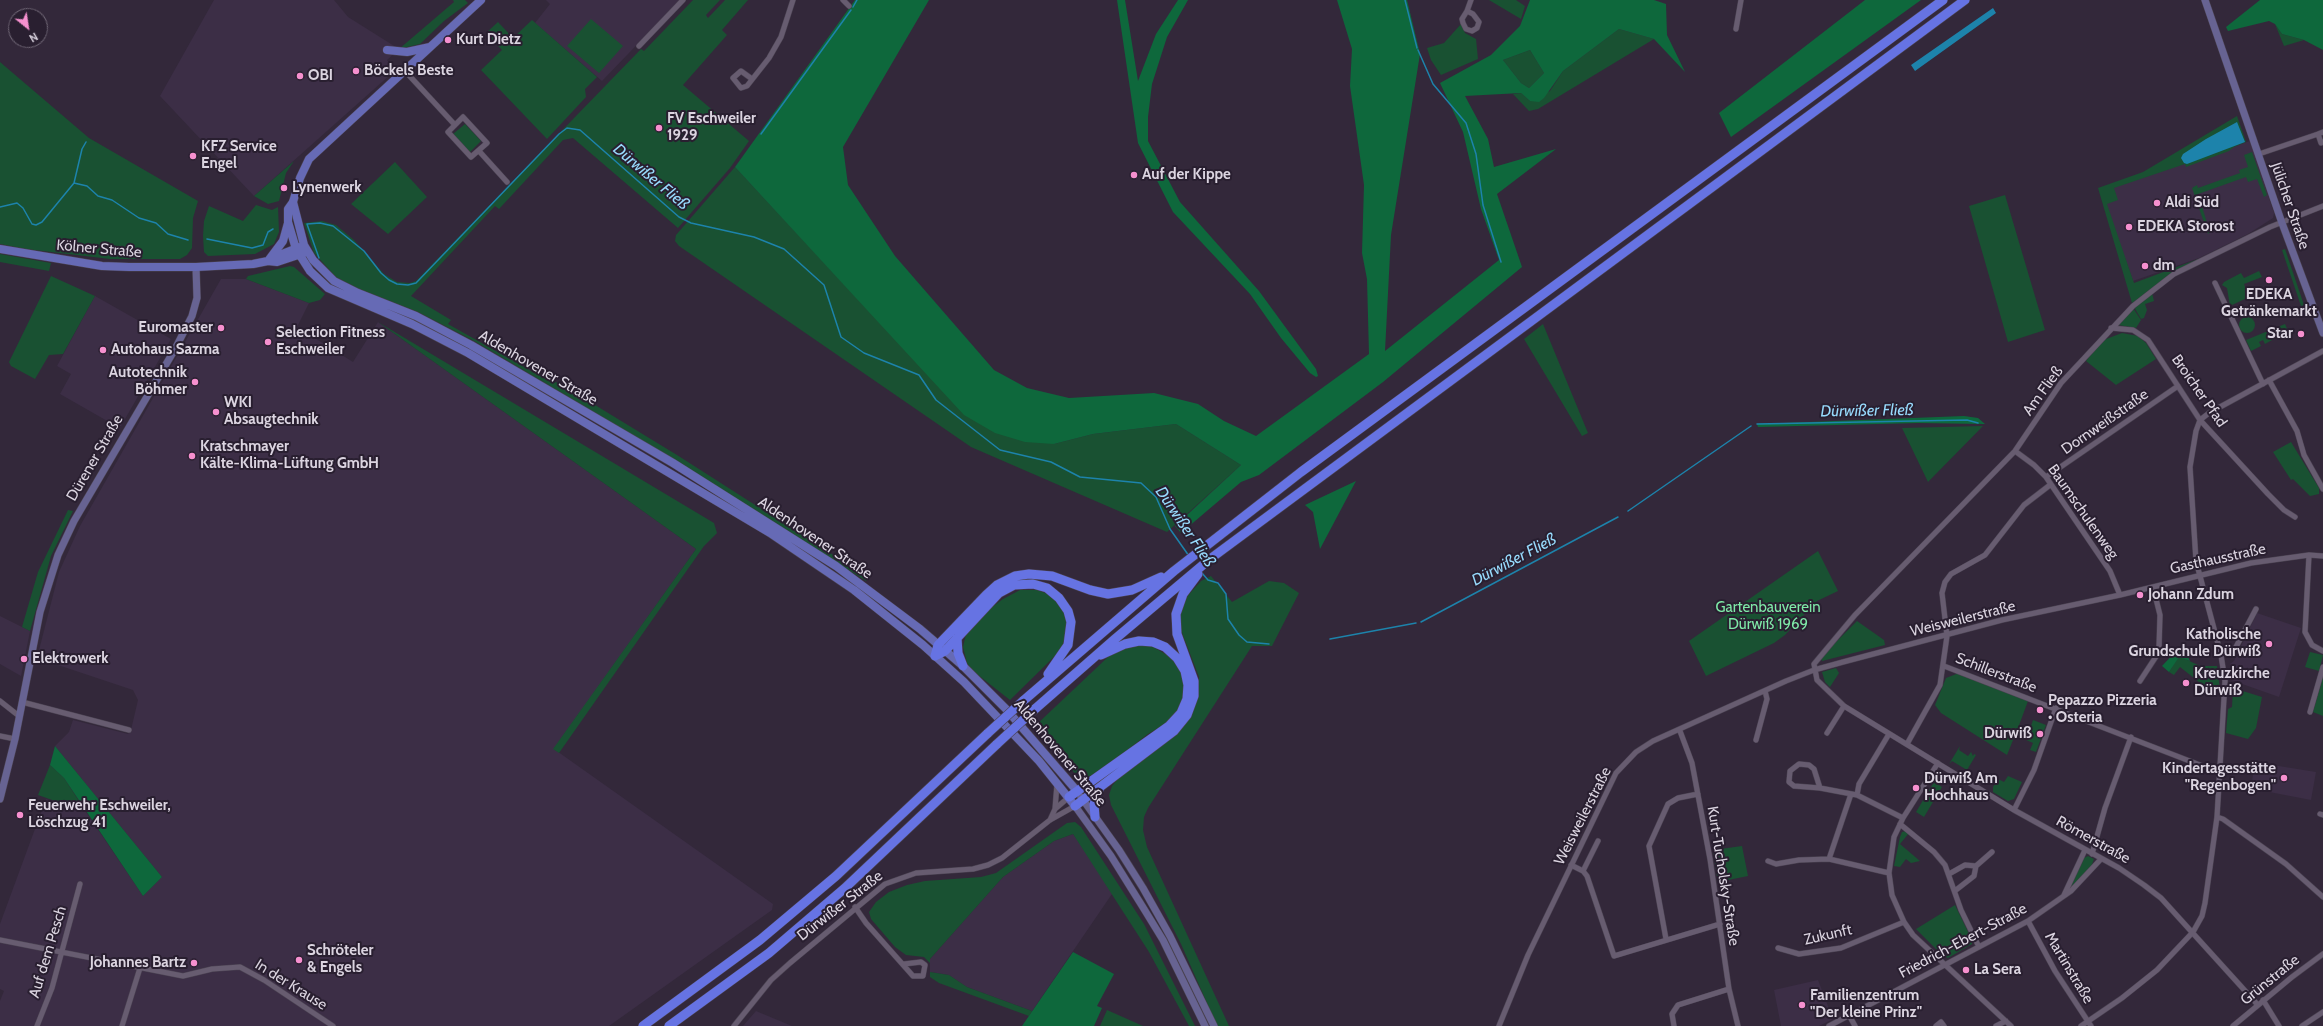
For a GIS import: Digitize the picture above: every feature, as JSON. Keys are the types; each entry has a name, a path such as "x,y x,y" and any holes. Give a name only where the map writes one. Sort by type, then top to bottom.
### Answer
{"highway":[{"path":"643,1026 760,940 836,876 1023,701 1174,571 1302,472 1535,302 1943,0"},
{"path":"669,1026 769,953 839,893 1035,709 1091,659 1192,578 1210,559 1965,0"},
{"path":"935,656 993,588 1015,576 1046,574 1090,590 1114,594 1132,590 1174,571"},
{"path":"1075,806 1174,731 1190,710 1194,696 1194,677 1178,639 1176,620 1181,599 1192,578"},
{"path":"942,648 957,638 994,597 1004,590 1018,584 1028,583 1050,590 1059,598 1068,611 1071,622 1070,635 1063,654 1038,688"},
{"path":"957,638 958,653 963,666"},
{"path":"1069,797 1169,726 1181,713 1188,692 1187,678 1182,664 1171,651 1153,642 1139,641 1126,644 1091,659"},
{"path":"1095,817 1094,800 1100,788"}],"main road":[{"path":"268,261 283,241 288,222 288,209 293,202 298,183 309,159 481,0"},
{"path":"387,50 407,52 430,47"},
{"name":"Aldenhovener Straße","path":"293,202 306,248 334,281 358,294 416,316 471,345 673,463 836,566 963,666 1006,709 1077,791"},
{"path":"288,222 298,252"},
{"path":"196,267 253,264 268,261 277,262 306,248"},
{"name":"Kölner Straße","path":"0,249 102,266 196,267"},
{"name":"Aldenhovener Straße","path":"298,252 310,271 328,288 412,324 468,354 770,533 854,590 935,656 1007,724 1057,781 1075,806"}],"street":[{"path":"639,46 683,0"},
{"path":"752,79 769,58 781,37 794,0"},
{"path":"843,0 849,6"},
{"path":"1467,10 1471,0"},
{"path":"1736,28 1741,0"},
{"name":"Jülicher Straße","path":"2205,0 2282,223 2323,333"},
{"path":"405,71 455,126"},
{"path":"463,117 487,143 471,158 448,132 455,126 463,117"},
{"name":"Jülicher Straße","path":"2259,154 2320,133 2321,143 2323,142"},
{"path":"479,151 508,182"},
{"name":"Am Fließ","path":"1814,670 1817,658 1855,615 2015,451 2061,384 2132,306 2174,274 2282,223 2323,206"},
{"name":"Dürener Straße","path":"0,799 15,740 40,612 58,555 74,521 175,349 192,316 197,298 196,267"},
{"path":"2215,283 2263,384"},
{"name":"Broicher Pfad","path":"2111,328 2133,330 2148,340 2200,420 2268,494 2284,510 2295,517"},
{"path":"2081,1026 2089,1024 2140,985 2193,932 2202,916 2205,903 2216,817 2225,681 2222,655 2196,561 2190,468 2195,436 2200,420 2209,413 2323,351"},
{"path":"2269,380 2297,431 2304,455 2323,489"},
{"name":"Dornweißstraße","path":"2046,478 2178,386"},
{"name":"Baumschulenweg","path":"2015,451 2034,465 2046,478 2110,571 2120,595"},
{"path":"1907,744 1931,704 1940,685 1944,666 1947,636 1942,592 1945,582 1951,574 1985,555 2024,505 2050,485"},
{"path":"2309,555 2305,632 2312,645 2323,651"},
{"name":"Gasthausstraße","path":"2120,595 2251,563 2309,555 2323,556"},
{"path":"2140,681 2157,655 2159,647 2160,615 2153,587"},
{"name":"Weisweilerstraße","path":"1499,1026 1525,960 1616,773 1636,752 1654,741 1680,731 1814,670 1947,636 2002,620 2120,595"},
{"path":"2222,655 2230,653 2236,647 2256,609"},
{"name":"Schillerstraße","path":"1944,666 2131,737 2218,772"},
{"path":"2310,712 2323,667"},
{"name":"Römerstraße","path":"1814,670 1817,680 1844,706 2014,810 2144,885 2161,898 2257,1004"},
{"path":"1756,740 1767,699 1765,691"},
{"path":"0,701 20,716"},
{"path":"22,702 129,730"},
{"path":"1827,733 1844,706"},
{"path":"2014,810 2034,770 2056,708"},
{"name":"Kurt-Tucholsky-Straße","path":"1680,731 1692,763 1710,858 1729,989 1738,1026"},
{"path":"1857,795 1859,784 1888,734"},
{"path":"0,736 15,740"},
{"path":"2092,854 2105,808 2131,737"},
{"path":"1820,788 1814,769 1809,765 1799,764 1790,771 1789,782 1794,786 1820,788 1857,795 1903,818"},
{"path":"1938,764 1903,818 1894,837 1889,873 1892,895 1904,922 1918,941 2010,1026"},
{"name":"Dürwißer Straße","path":"1056,809 1057,781"},
{"name":"Aldenhovener Straße","path":"1077,791 1119,850 1152,904 1214,1026"},
{"path":"1666,939 1649,846 1668,804 1678,798 1698,794"},
{"path":"1829,859 1851,794"},
{"name":"Dürwißer Straße","path":"1050,820 1056,809 1069,797"},
{"name":"Dürwißer Straße","path":"734,1026 771,980 855,907 885,884 906,875 973,869 992,863 1002,858 1050,820 1075,806"},
{"name":"Aldenhovener Straße","path":"1075,806 1111,856 1163,940 1205,1026"},
{"path":"2216,817 2223,819 2286,864 2323,896"},
{"path":"1900,824 1934,852 1945,865 1956,890 1961,910 1979,947"},
{"path":"1583,871 1598,842"},
{"name":"Friedrich-Ebert-Straße","path":"2064,895 2085,850"},
{"path":"1956,890 1974,876 1976,866 1992,852"},
{"path":"1768,861 1776,864 1799,860 1829,859 1889,873"},
{"name":"Friedrich-Ebert-Straße","path":"1829,1026 2028,921 2071,891 2101,859"},
{"path":"1571,865 1583,871 1587,876 1614,956 1666,939 1720,924"},
{"path":"1949,874 1964,865 1976,866"},
{"name":"Auf dem Pesch","path":"37,1026 52,988 80,884"},
{"path":"855,907 866,923 904,964"},
{"name":"Martinstraße","path":"2028,921 2055,971 2089,1024"},
{"name":"Zukunft","path":"1778,948 1799,954 1841,948 1904,922"},
{"name":"In der Krause","path":"0,940 183,976 212,969 240,967 264,980 333,1026"},
{"name":"Grünstraße","path":"2233,1026 2257,1004 2323,954"},
{"path":"122,1026 140,968"},
{"path":"1674,1026 1672,1014 1674,1008 1678,1005 1729,989"},
{"path":"2263,1000 2280,1026"},
{"path":"2302,1026 2323,1012"},
{"path":"1850,1015 1855,1026"},
{"path":"1996,1026 2006,1021"},
{"path":"1936,1026 1941,1022 1944,1026"}],"shaded area":[{"path":"214,0 334,0 348,17 399,49 387,60 392,67 391,74 254,196 160,96"},
{"path":"546,0 680,0 602,81 535,23 550,4"},
{"path":"2250,141 2274,213 2273,218 2248,234 2199,258 2133,281 2100,188"},
{"path":"221,279 246,279 309,303 297,327 353,362 378,322 696,549 554,749 773,904 772,910 609,1026 0,1026 0,1001 4,991 0,989 0,924 46,799 86,812 143,896 162,877 55,746 69,732 73,720 128,734 131,730 138,700 133,690 37,658 59,572 80,526"},
{"path":"95,296 171,339 121,426 116,426 60,394 71,374 57,366"},
{"name":"Katholische Grundschule Dürwiß","path":"2257,613 2301,628 2279,697 2231,680 2230,664 2234,661"},
{"path":"0,616 30,631 21,676 0,664"},
{"name":"Kindertagesstätte \"Regenbogen\"","path":"2254,762 2316,772 2311,800 2259,790 2252,784"},
{"path":"1073,834 1114,891 1032,1011 967,987 949,975 930,972 930,959 1003,877 1054,841"},
{"name":"Familienzentrum \"Der kleine Prinz\"","path":"1818,980 1833,1019 1819,1026 1781,1026 1774,990"},
{"path":"756,1011 792,1026 743,1026"}],"green space":[{"path":"453,0 465,0 468,3 444,21 420,44 399,49 454,2"},
{"path":"693,0 720,0 706,15 708,18 725,0 748,0 722,30 727,35 683,85 749,141 730,168 678,228 573,138 563,140 499,209 495,206 411,296 451,320 448,324 549,381 559,383 677,455 863,574 869,574 870,575 866,581 675,460 474,341 418,312 359,289 336,277 314,253 304,223 322,221 336,225 354,240 384,274 397,282 410,283 416,281 641,49 644,51"},
{"path":"855,0 929,0 843,147 848,185 895,256 994,370 1027,388 1069,398 1154,393 1198,404 1224,421 1256,436 1369,354 1367,279 1362,253 1364,185 1350,86 1352,49 1337,0 1407,0 1420,54 1391,235 1385,351 1499,260 1481,209 1463,132 1440,83 1491,55 1520,26 1530,0 1654,0 1666,4 1667,35 1685,72 1654,39 1619,29 1563,71 1544,98 1539,102 1530,101 1521,93 1465,96 1488,139 1494,167 1556,149 1497,194 1522,267 1383,382 1259,475 1241,482 1181,533 1175,526 1241,465 1176,424 1093,434 1054,444 1025,442 995,433 964,415 735,167","holes":["1530,50 1544,73 1529,88 1521,83 1503,60"]},
{"path":"1117,0 1125,0 1138,81 1156,34 1178,0 1188,0 1167,37 1152,84 1148,117 1148,141 1180,202 1259,291 1316,369 1318,376 1316,377 1310,373 1281,338 1250,294 1173,212 1138,143"},
{"path":"1489,0 1516,0 1525,6 1521,19"},
{"path":"1865,0 1921,0 1731,137 1719,113"},
{"path":"2260,0 2323,0 2323,50 2304,40 2282,34 2275,24 2269,21 2228,31 2226,27"},
{"path":"591,19 623,46 599,73 567,46"},
{"path":"532,20 597,77 585,89 586,97 547,139 481,70 502,50 486,33 498,22 513,38"},
{"path":"1461,24 1465,33 1476,39 1478,59 1441,75 1431,60 1427,48 1444,43"},
{"path":"2275,24 2282,34 2304,40 2284,46"},
{"path":"1619,29 1654,39 1538,109 1529,111 1513,94 1521,93 1530,101 1550,91 1563,71"},
{"path":"1530,50 1544,73 1529,88 1521,83 1503,60"},
{"path":"0,62 89,138 198,201 193,218 192,248 187,255 180,259 110,259 26,249 0,244"},
{"path":"2237,116 2246,142 2229,151 2186,167 2185,164 2114,188 2118,200 2107,204 2134,283 2201,258 2132,303 2098,188 2143,172"},
{"path":"465,124 481,141 470,152 453,134"},
{"path":"2252,152 2267,195 2264,197 2257,179 2248,182 2246,177 2198,194 2210,232 2208,234 2192,188 2197,185 2198,188 2240,173 2239,170 2248,167 2244,155"},
{"path":"294,161 286,173 279,201 268,204 254,196"},
{"path":"395,162 427,197 388,234 351,204"},
{"path":"735,167 868,310 1054,444 1093,434 1176,424 1241,465 1167,532 971,447 679,246 675,241 676,235"},
{"path":"2005,195 2045,330 2008,342 1969,206"},
{"path":"256,205 272,210 278,207 279,232 274,244 255,254 208,256 204,252 204,221 209,206 243,221"},
{"path":"2285,249 2304,305 2301,306 2282,250"},
{"path":"0,254 51,263 49,271 0,262"},
{"path":"290,266 294,267 325,294 320,300 309,303 246,279 248,276"},
{"path":"2259,271 2262,277 2244,284 2249,297 2230,306 2227,288 2222,285 2224,282 2241,273 2244,278"},
{"path":"51,276 95,296 63,354 49,355 35,379 11,366 9,362"},
{"path":"2152,293 2154,301 2145,304 2147,310 2144,318 2141,319 2134,307"},
{"path":"2133,308 2141,320 2136,328 2118,325"},
{"path":"2247,317 2254,322 2255,325 2250,332 2247,333 2240,328 2239,325 2244,318"},
{"path":"378,322 714,523 717,533 704,546 559,753 553,749 696,549"},
{"path":"1543,324 1588,433 1582,436 1524,339"},
{"path":"2285,324 2288,331 2265,344 2263,340 2259,342 2261,346 2251,351 2246,340"},
{"path":"2122,333 2138,336 2146,343 2156,359 2116,385 2086,361 2101,341"},
{"path":"1964,416 1978,418 1985,424 1918,423 1758,427 1757,424"},
{"path":"1983,426 1928,482 1902,428"},
{"path":"2291,442 2319,488 2319,494 2310,496 2293,479 2291,480 2273,452"},
{"path":"1356,481 1320,549 1313,512 1305,505"},
{"path":"68,510 73,511 51,556 30,631 22,627 38,572"},
{"name":"Gartenbauverein Dürwiß 1969","path":"1818,551 1838,591 1817,601 1785,635 1774,643 1706,676 1689,641"},
{"path":"1211,576 1232,602 1269,581 1284,583 1299,593 1272,646 1252,646 1148,808 1144,817 1143,830 1147,847 1229,1026 1217,1026 1181,944 1111,805 1109,795 1112,786 1120,776 1198,692 1199,677 1179,625 1182,602 1201,581"},
{"path":"1020,590 1037,590 1051,595 1066,614 1068,627 1061,650 1010,700 973,671 967,663 963,647 966,634 984,613 1003,599"},
{"path":"1857,621 1884,640 1885,645 1822,661 1821,657"},
{"path":"1131,645 1150,645 1172,658 1182,672 1185,692 1175,718 1148,734 1099,772 1080,780 1036,725 1109,656"},
{"path":"2178,649 2187,655 2190,661 2179,657 2169,672 2162,666"},
{"path":"2310,652 2323,655 2319,671 2305,667"},
{"path":"2179,656 2200,666 2217,666 2220,690 2204,686 2180,667 2174,675 2169,672"},
{"path":"1836,668 1839,673 1830,687 1825,682 1822,672"},
{"path":"1959,673 2028,701 2018,728 2029,732 2033,720 2046,725 2036,752 2030,750 2033,743 2015,735 2007,755 1941,713 1935,705 1946,678"},
{"path":"2323,677 2323,716 2313,712"},
{"path":"2233,688 2262,697 2256,728 2248,739 2226,733 2228,709 2232,707"},
{"path":"55,746 162,877 143,896 64,778 50,765"},
{"path":"1960,746 1959,750 1968,756 1971,752 1973,756 1974,754 1976,755 1967,770 1952,761 1949,764"},
{"path":"50,765 64,778 86,812 38,795"},
{"path":"2008,776 2022,782 2014,799 2008,801 1993,792 1993,787 1998,779 2004,782"},
{"path":"1934,782 1942,787 1924,817 1916,812"},
{"path":"1075,822 1081,827 1144,924 1195,1026 1189,1026 1149,952 1073,834 1054,841 1003,877 930,959 930,963 924,957 906,955 895,947 871,919 869,912 876,902 889,892 907,885 925,881 981,877 996,873 1067,823"},
{"path":"1906,831 1909,833 1900,844 1920,861 1911,863 1906,859 1900,867 1894,866 1900,837 1902,832"},
{"path":"1742,846 1748,876 1718,882 1713,850"},
{"path":"2088,856 2094,859 2091,867 2070,888 2084,858"},
{"path":"1955,905 1972,940 1972,944 1948,958 1943,956 1916,929"},
{"path":"1073,952 1114,974 1097,1006 1102,1008 1094,1026 1022,1026"},
{"path":"930,972 949,975 967,987 1032,1011 1029,1016 939,983 930,977"},
{"path":"1107,1010 1143,1026 1100,1026"}],"water":[{"path":"1993,8 1996,13 1915,71 1911,65"},
{"path":"2237,122 2245,142 2187,164 2184,163 2181,158 2183,154"}],"waterway":[{"path":"853,7 857,0"},
{"path":"1405,0 1417,48"},
{"path":"761,134 851,10"},
{"path":"1418,50 1433,84 1466,123 1476,154 1483,205 1501,262"},
{"name":"Dürwißer Fließ","path":"319,258 307,224 320,223 333,226 364,251 381,273 389,280 397,284 408,285 416,283 559,134 567,128 580,130 679,217 691,223 754,237 784,249 824,285 841,337 864,353 919,375 936,400 1000,450 1051,462 1080,477 1141,483 1156,497 1170,529 1189,556"},
{"path":"74,183 82,149 86,142"},
{"path":"0,207 17,203 23,208 32,224 36,225 42,222 74,183 87,186 98,196 112,200 139,218 156,223 168,234 188,240"},
{"path":"207,239 252,248 263,245 268,232 273,229"},
{"name":"Dürwißer Fließ","path":"1757,424 1967,420 1978,423"},
{"name":"Dürwißer Fließ","path":"1628,511 1751,426"},
{"name":"Dürwißer Fließ","path":"1421,622 1618,517"},
{"name":"Dürwißer Fließ","path":"1202,573 1208,580 1218,583 1226,594 1228,619 1239,635 1247,642 1269,644"},
{"name":"Dürwißer Fließ","path":"1330,639 1416,623"}],"place":[{"name":"Kurt Dietz","path":"448,40"},
{"name":"Böckels Beste","path":"356,71"},
{"name":"OBI","path":"300,76"},
{"name":"FV Eschweiler 1929","path":"659,128"},
{"name":"KFZ Service Engel","path":"193,156"},
{"name":"Auf der Kippe","path":"1134,175"},
{"name":"Lynenwerk","path":"284,188"},
{"name":"Aldi Süd","path":"2157,203"},
{"name":"EDEKA Storost","path":"2129,227"},
{"name":"dm","path":"2145,266"},
{"name":"EDEKA Getränkemarkt","path":"2269,280"},
{"name":"Euromaster","path":"221,328"},
{"name":"Star","path":"2301,334"},
{"name":"Selection Fitness Eschweiler","path":"268,342"},
{"name":"Autohaus Sazma","path":"103,350"},
{"name":"Autotechnik Böhmer","path":"195,382"},
{"name":"WKI Absaugtechnik","path":"216,412"},
{"name":"Kratschmayer Kälte-Klima-Lüftung GmbH","path":"192,456"},
{"name":"Johann Zdum","path":"2140,595"},
{"name":"Katholische Grundschule Dürwiß","path":"2269,644"},
{"name":"Elektrowerk","path":"24,659"},
{"name":"Kreuzkirche Dürwiß","path":"2186,683"},
{"name":"Pepazzo Pizzeria • Osteria","path":"2040,710"},
{"name":"Dürwiß","path":"2040,734"},
{"name":"Kindertagesstätte \"Regenbogen\"","path":"2284,778"},
{"name":"Dürwiß Am Hochhaus","path":"1916,788"},
{"name":"Feuerwehr Eschweiler, Löschzug 41","path":"20,815"},
{"name":"Schröteler & Engels","path":"299,960"},
{"name":"Johannes Bartz","path":"194,963"},
{"name":"La Sera","path":"1966,970"},
{"name":"Familienzentrum \"Der kleine Prinz\"","path":"1802,1005"}]}
